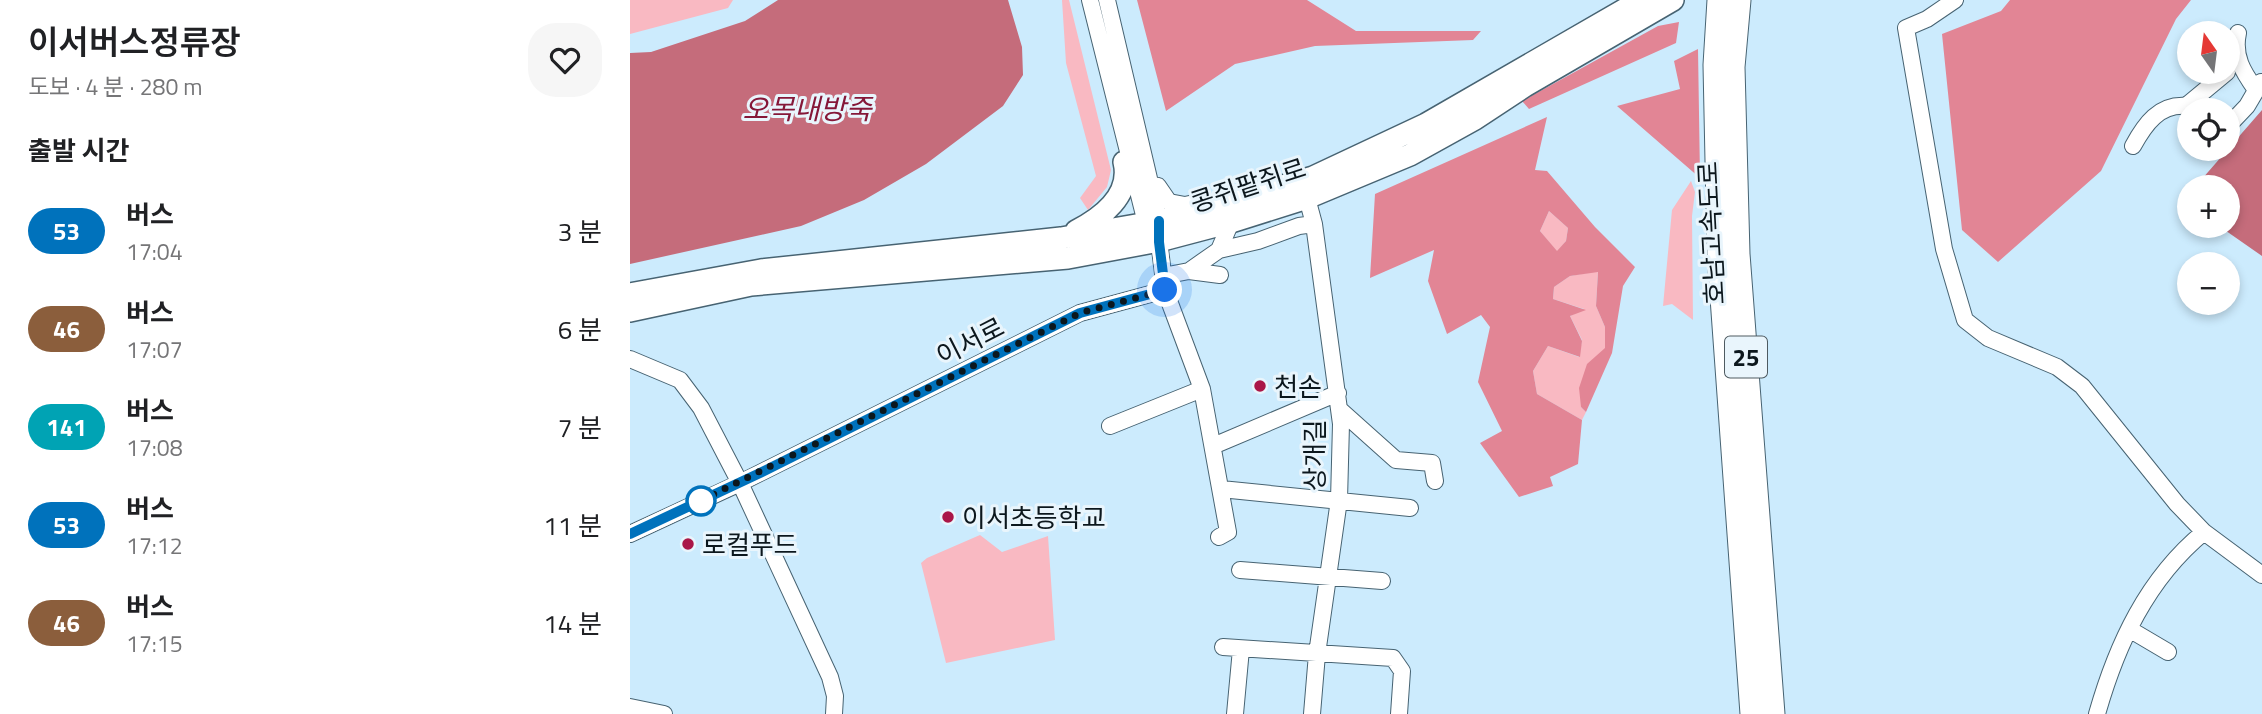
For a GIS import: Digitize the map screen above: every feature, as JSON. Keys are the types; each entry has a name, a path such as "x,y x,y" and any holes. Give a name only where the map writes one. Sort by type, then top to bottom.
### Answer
{"highway":[{"name":"호남고속도로","path":"1719,0 1715,65 1719,256 1752,714"},
{"name":"호남고속도로","path":"1739,0 1733,67 1738,254 1773,714"}],"main road":[{"name":"콩쥐팥쥐로","path":"630,311 751,285 1069,258 1313,177 1426,124 1641,0"},
{"name":"콩쥐팥쥐로","path":"630,294 761,270 1231,222 1307,198 1421,149 1671,1"},
{"path":"1062,238 1104,214 1121,193 1126,170 1124,162 1131,161"}],"street":[{"path":"1090,0 1131,161 1155,229"},
{"path":"1108,0 1151,185 1164,283 1202,389 1228,532 1219,537"},
{"path":"1955,0 1927,19 1906,28 1944,249 1965,320 1988,338 2057,367 2082,386 2177,505 2204,532 2262,575"},
{"path":"2240,73 2259,85 2240,113"},
{"path":"2133,146 2143,127 2159,112 2172,105 2186,106 2212,84"},
{"path":"1151,185 1158,186 1169,202 1185,205 1274,178 1287,185"},
{"name":"상개길","path":"1307,198 1314,224 1341,424 1339,500 1317,654 1312,714"},
{"path":"1219,250 1231,222"},
{"path":"1189,271 1219,250 1258,241 1298,226 1314,224"},
{"path":"1189,271 1220,275"},
{"name":"이서로","path":"630,534 740,483 824,435 986,352 1189,271"},
{"path":"630,359 680,380 701,408 740,483 830,677 835,696 834,714"},
{"path":"1110,426 1202,389"},
{"path":"1213,446 1339,401 1396,460 1433,463 1436,481"},
{"path":"1221,489 1410,508"},
{"path":"2096,714 2129,629 2161,574 2204,532"},
{"path":"1240,570 1382,581"},
{"path":"2129,629 2168,652"},
{"path":"1223,647 1393,658 1402,671 1399,714"},
{"path":"1235,714 1241,649"},
{"path":"630,707 664,714"}],"shaded area":[{"path":"630,0 733,0 728,8 630,34"},
{"path":"1062,0 1069,0 1111,170 1107,187 1088,210 1080,198 1096,176 1066,63"},
{"path":"1137,0 1307,0 1356,31 1481,31 1473,40 1315,46 1235,64 1166,111"},
{"path":"2010,0 2191,0 2176,19 2101,171 1998,262 1962,230 1942,34 2001,11"},
{"path":"1679,22 1676,43 1529,109 1522,101 1658,26"},
{"path":"1698,49 1700,178 1617,106 1680,89 1674,61"},
{"path":"1547,117 1535,170 1547,171 1595,227 1635,267 1623,286 1612,353 1586,412 1581,407 1579,388 1587,364 1605,348 1605,327 1596,306 1598,272 1570,276 1554,287 1553,299 1586,310 1570,316 1582,341 1580,357 1548,346 1533,371 1537,394 1582,420 1578,464 1550,477 1553,486 1519,497 1480,443 1502,431 1478,382 1490,327 1481,315 1447,334 1428,281 1434,250 1370,278 1375,194","holes":["1549,211 1568,228 1566,241 1557,251 1540,231"]},
{"path":"1691,181 1695,192 1692,216 1693,320 1672,304 1663,306 1672,210"},
{"path":"1549,211 1568,228 1566,241 1557,252 1540,231"},
{"path":"1598,271 1596,306 1605,327 1605,349 1581,407 1586,412 1582,420 1537,394 1533,371 1548,346 1579,357 1582,340 1570,316 1584,309 1553,299 1554,287 1570,276"},
{"path":"980,535 1002,552 1048,536 1055,640 946,663 921,563"}],"water":[{"name":"오목내방죽","path":"778,0 1008,0 1022,47 1023,75 1003,106 926,164 864,200 801,226 630,264 630,53 651,52 745,21"},
{"path":"2262,110 2262,256 2236,238 2240,238 2240,175 2205,175 2218,161 2240,161 2240,135"}],"bus line":[{"name":"53","path":"630,534 760,473 1080,313 1165,290 1159,221"}],"place":[{"name":"천손","path":"1260,386"},
{"name":"이서초등학교","path":"948,517"},
{"name":"로컬푸드","path":"688,544"}],"route":[{"path":"701,501 696,503 1080,313 1165,290"}]}
